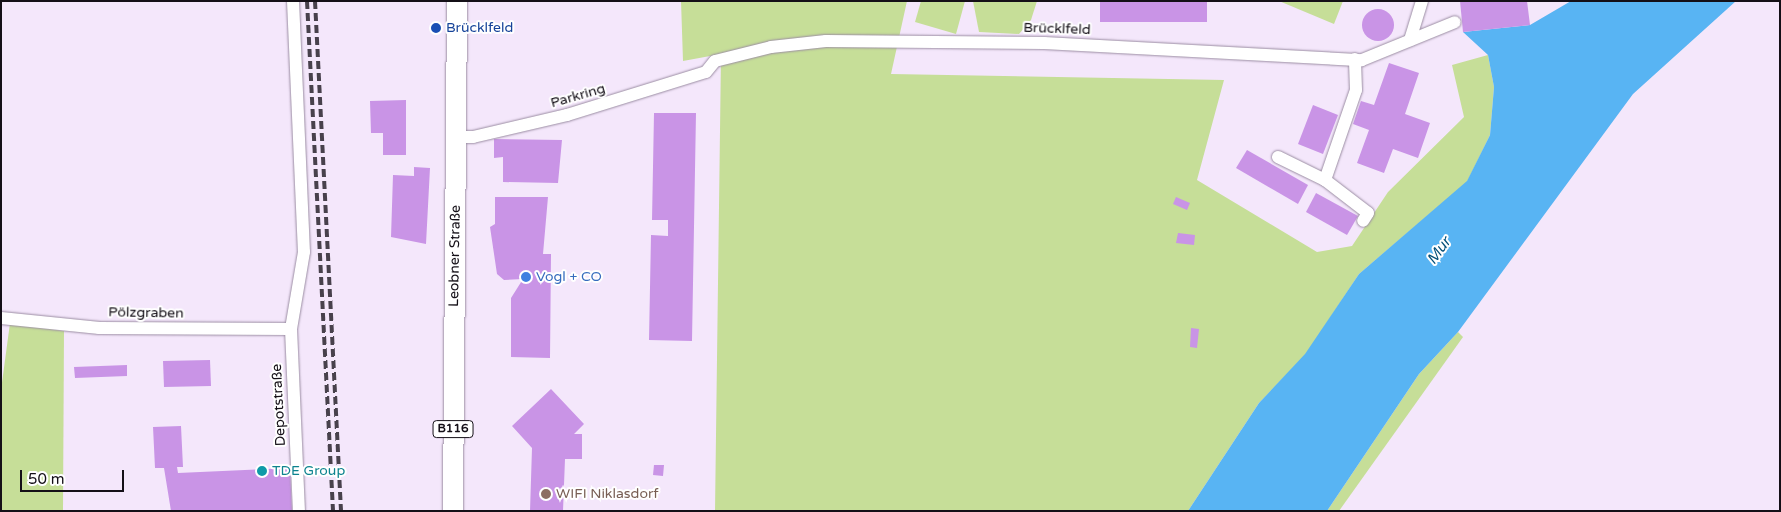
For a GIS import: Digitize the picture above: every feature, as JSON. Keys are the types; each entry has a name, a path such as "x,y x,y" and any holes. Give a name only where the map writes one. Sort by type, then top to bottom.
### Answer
{"main road":[{"name":"Leobner Straße","path":"453,511 457,1"}],"street":[{"name":"Depotstraße","path":"292,1 304,252 290,328 299,511"},
{"path":"1410,40 1422,1"},
{"name":"Brücklfeld","path":"706,72 715,61 771,47 826,41 1044,43 1355,59 1456,22"},
{"path":"1325,180 1356,90 1355,59"},
{"name":"Parkring","path":"457,136 473,138 567,115 706,72"},
{"path":"1278,157 1325,180 1368,213 1363,221"},
{"name":"Pölzgraben","path":"1,318 100,328 290,328"}],"green space":[{"path":"681,1 907,1 891,74 1224,80 1197,180 1317,252 1352,246 1388,192 1464,117 1452,65 1488,55 1494,87 1490,135 1467,182 1359,274 1306,354 1259,403 1188,511 715,511 721,54 683,61"},
{"path":"921,1 965,1 956,34 915,22"},
{"path":"973,1 1037,1 1031,20 1019,34 979,32"},
{"path":"1279,1 1343,1 1334,24"},
{"path":"10,323 64,331 63,511 1,511 1,390"},
{"path":"1458,332 1463,337 1339,511 1327,511 1419,374"}],"water":[{"name":"Mur","path":"1571,1 1736,1 1633,94 1458,332 1419,374 1327,511 1188,511 1259,403 1305,354 1359,274 1467,181 1490,135 1494,87 1488,55 1463,32 1530,25"}],"building":[{"path":"1100,1 1207,1 1207,22 1100,22"},
{"path":"1460,1 1527,1 1530,25 1463,32"},
{"path":"1378,9 1389,14 1394,25 1389,36 1378,41 1367,36 1362,25 1367,14"},
{"path":"1389,63 1419,73 1405,114 1430,123 1418,158 1393,149 1384,173 1357,163 1369,130 1353,124 1361,101 1374,105"},
{"path":"406,100 406,155 383,155 383,133 371,133 370,101"},
{"path":"1313,105 1338,115 1323,154 1298,144"},
{"path":"654,113 696,113 692,341 649,340 651,235 668,236 668,220 652,220"},
{"path":"494,139 562,140 558,183 503,182 503,157 494,158"},
{"path":"1247,150 1308,185 1298,204 1236,168"},
{"path":"414,167 430,168 426,244 391,237 393,175 414,176"},
{"path":"1316,193 1358,216 1347,235 1306,212"},
{"name":"Vogl + CO","path":"495,197 548,197 543,254 551,254 550,358 511,357 511,298 523,279 504,280 497,274 490,227 495,224"},
{"path":"1176,197 1190,203 1187,210 1173,204"},
{"path":"1178,233 1195,235 1194,245 1176,243"},
{"path":"1191,328 1199,329 1197,348 1190,347"},
{"path":"210,360 211,386 164,387 163,361"},
{"path":"127,365 127,376 75,378 74,367"},
{"path":"551,389 584,424 574,434 582,434 582,459 565,459 563,511 530,511 532,448 512,426"},
{"name":"TDE Group","path":"181,426 183,467 177,467 178,473 290,468 292,511 171,511 164,468 155,468 153,427"},
{"path":"654,465 664,465 663,476 653,475"}],"railway":[{"path":"307,1 333,511"},
{"path":"315,1 341,511"}],"place":[{"name":"Brücklfeld","path":"436,28"},
{"name":"Vogl + CO","path":"526,277"},
{"name":"TDE Group","path":"262,471"},
{"name":"WIFI Niklasdorf","path":"546,494"}]}
